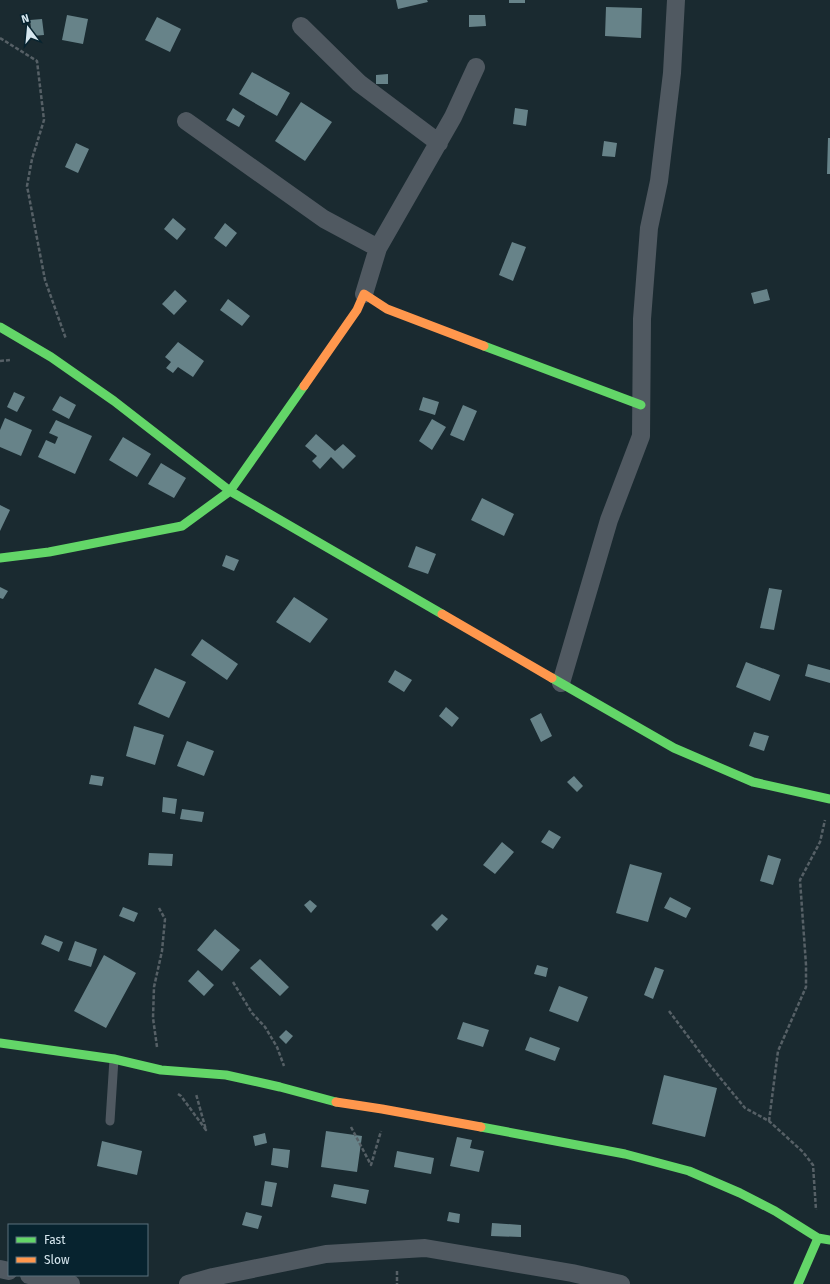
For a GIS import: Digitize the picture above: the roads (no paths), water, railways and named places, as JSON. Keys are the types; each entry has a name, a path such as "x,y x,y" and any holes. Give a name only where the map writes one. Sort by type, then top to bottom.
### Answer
{"street":[{"path":"561,683 609,520 641,436 642,319 649,228 659,181 672,72 676,0"},
{"path":"301,26 359,83 439,143"},
{"path":"0,558 49,552 182,526 230,490 357,310 364,294 378,248 439,143 453,117 476,67"},
{"path":"186,121 324,219 378,248"},
{"path":"364,294 387,309 641,405"},
{"path":"0,327 51,357 114,401 230,490 674,748 753,782 830,798"},
{"path":"0,1043 114,1060 161,1070 226,1075 280,1087 333,1102 382,1109 625,1154 689,1171 740,1193 775,1211 818,1238 830,1240"},
{"path":"798,1284 818,1238"},
{"path":"188,1284 213,1277 326,1254 425,1248 572,1273 621,1284"},
{"path":"34,1276 71,1284"}],"lane":[{"path":"110,1121 114,1060"}]}
